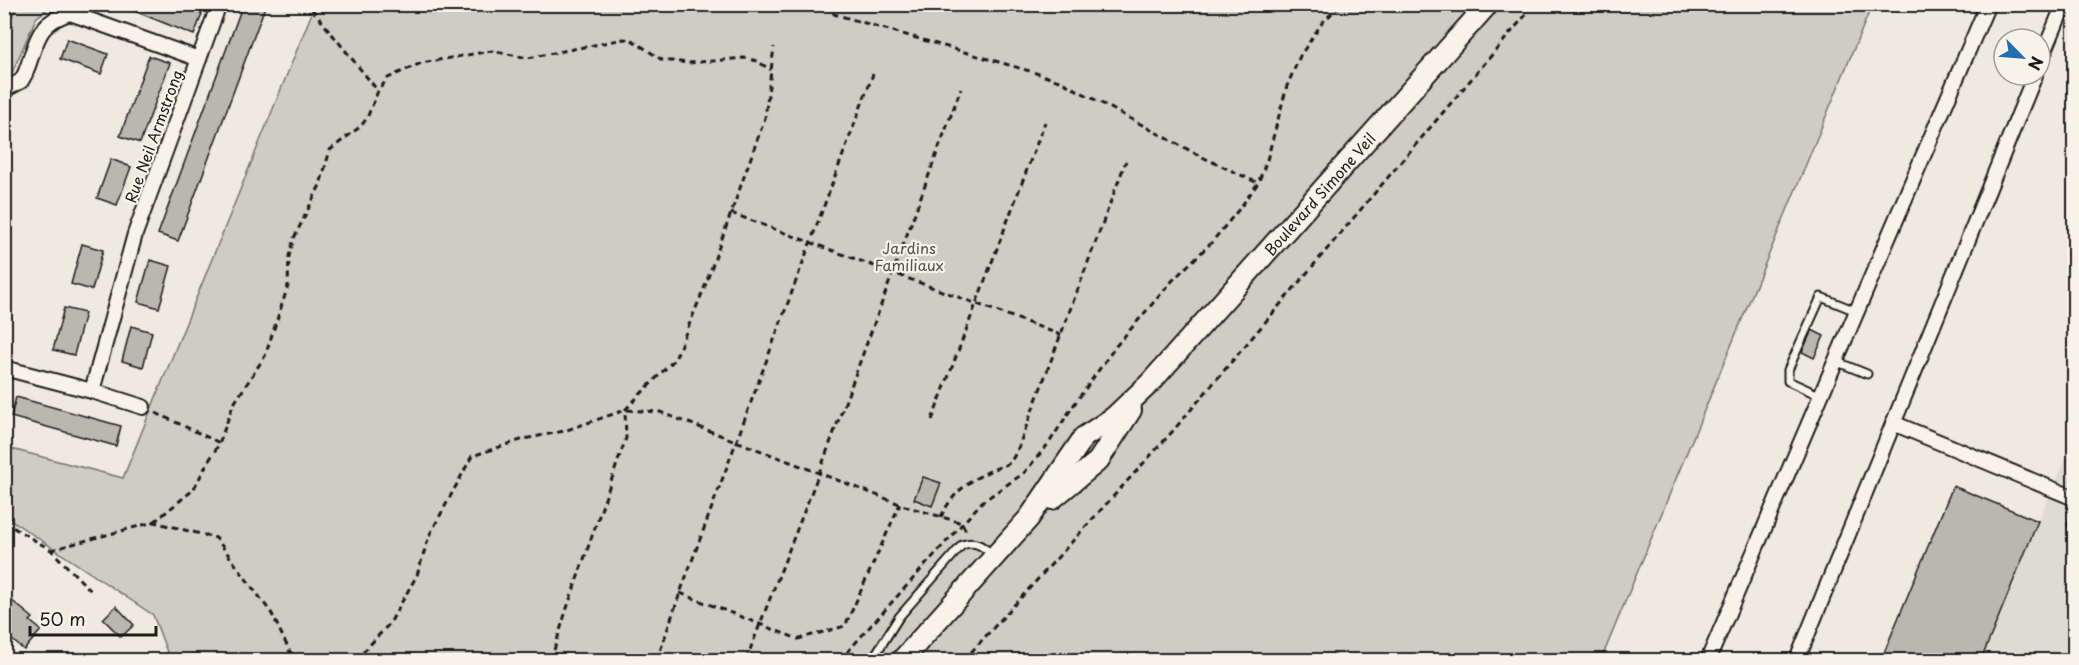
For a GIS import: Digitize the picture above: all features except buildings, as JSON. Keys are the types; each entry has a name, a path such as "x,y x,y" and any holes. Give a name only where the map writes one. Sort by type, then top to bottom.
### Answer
{"main road":[{"name":"Boulevard Simone Veil","path":"902,660 1029,518 1098,461 1150,382 1488,4"}],"street":[{"path":"199,59 219,4"},
{"path":"2052,33 2064,4"},
{"path":"1708,660 1986,7"},
{"name":"Rue Neil Armstrong","path":"4,90 21,81 43,28 54,17 70,13 199,59 135,234 92,391"},
{"path":"1797,660 2030,87"},
{"path":"4,368 143,407"},
{"path":"1893,423 2074,498"}],"lane":[{"path":"1971,4 1986,7"},
{"path":"1821,396 1788,381 1788,370 1821,297 1856,311"},
{"path":"1835,361 1867,374"},
{"path":"872,660 899,617 962,545 971,542 980,544 995,557"}],"path":[{"path":"303,4 311,8 378,91"},
{"path":"827,4 834,14 1062,82 1202,157 1258,183"},
{"path":"840,660 982,502 1024,473 1049,443 1116,346 1173,280 1218,234 1258,183 1267,160 1287,86 1300,56 1322,23 1341,4"},
{"path":"964,660 1172,432 1535,4"},
{"path":"51,550 154,522 193,490 220,443 233,405 265,356 288,286 289,256 294,238 320,185 330,150 361,126 378,91 388,78 421,63 492,51 528,58 624,39 632,40 662,60 689,63 745,58 756,61 771,70"},
{"path":"551,660 626,438 624,410 675,359 705,286 765,118 774,47"},
{"path":"657,660 873,74"},
{"path":"746,660 819,473 961,88"},
{"path":"932,420 1045,122"},
{"path":"941,517 946,505 960,490 983,473 1010,463 1017,451 1126,161"},
{"path":"731,213 1061,335"},
{"path":"143,407 220,443"},
{"path":"356,660 390,623 417,575 429,536 472,456 524,439 564,431 624,410 660,412 900,504 962,523"},
{"path":"680,594 798,639 845,626 900,504"},
{"path":"4,522 51,550 93,593"},
{"path":"154,522 216,538 272,614 290,652 300,660"}],"shaded area":[{"path":"2074,441 2074,660 1981,660 2038,521"}],"green space":[{"path":"17,4 64,5 50,7 36,18 12,73 5,77 5,36"},
{"name":"Jardins Familiaux","path":"304,5 1872,5 1601,660 170,660 153,615 5,516 4,447 123,478 314,8"}]}
